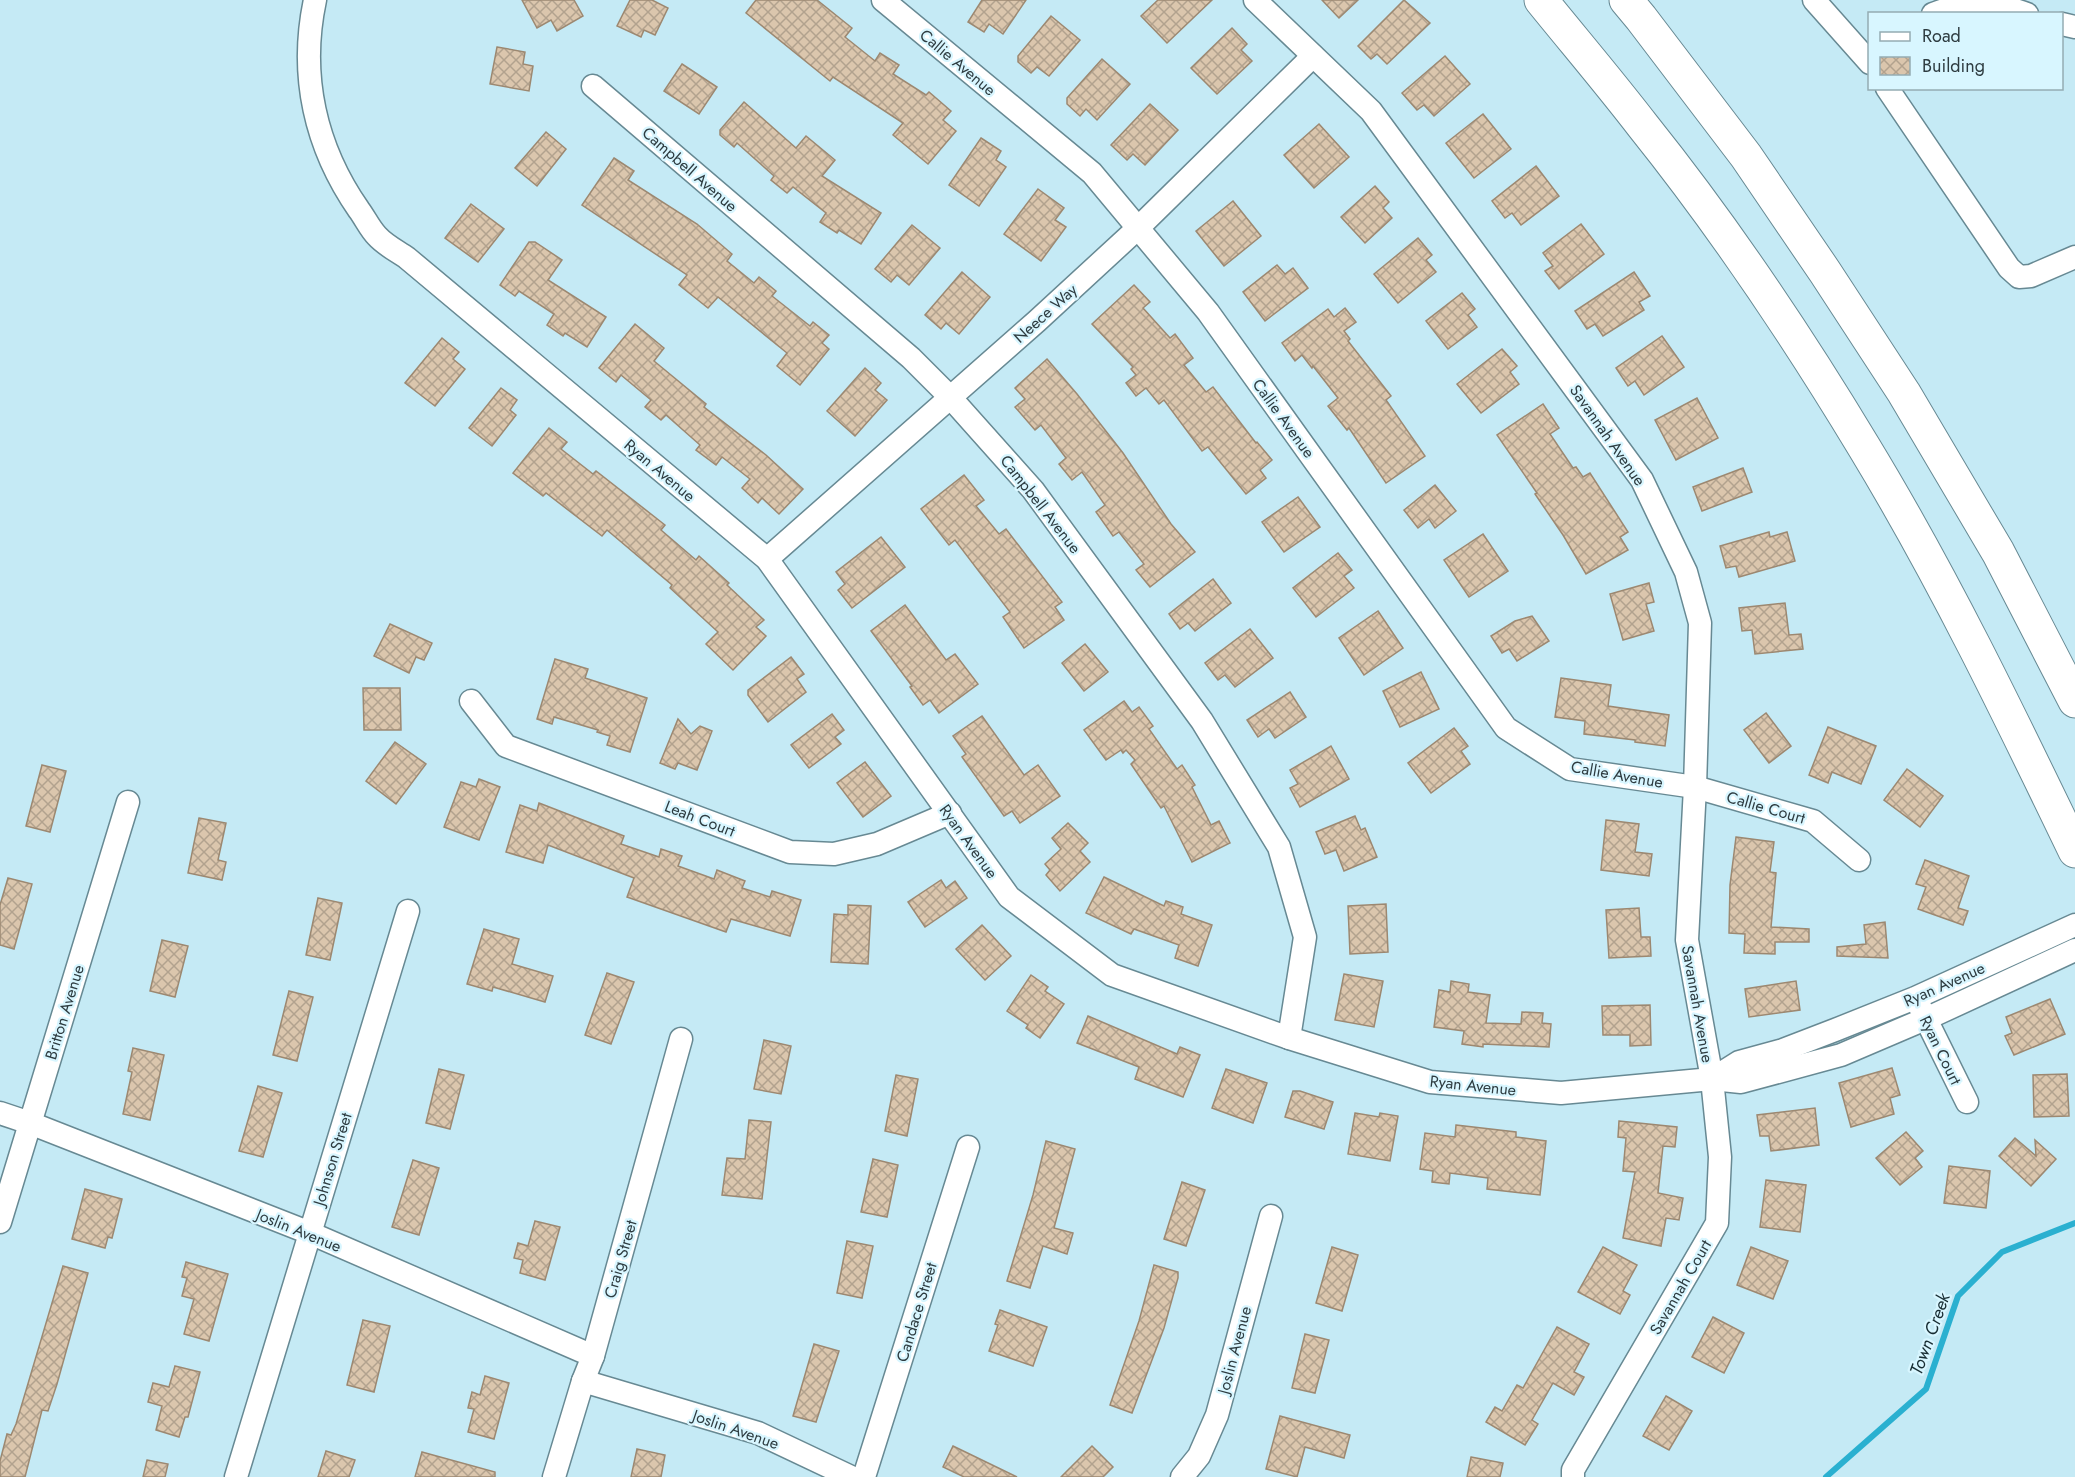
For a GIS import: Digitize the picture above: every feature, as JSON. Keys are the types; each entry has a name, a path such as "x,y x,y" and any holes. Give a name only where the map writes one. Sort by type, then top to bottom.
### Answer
{"highway":[{"path":"1541,0 1644,127 1708,212 1786,324 1864,447 1930,561 1992,679 2075,851"},
{"path":"1626,0 1746,156 1904,393 1998,552 2075,701"}],"street":[{"name":"Ryan Avenue","path":"315,0 311,19 308,80 321,138 344,188 378,237 407,258 767,559 1009,897 1113,975 1289,1038 1430,1082 1561,1093 1712,1079 1741,1082 1841,1054 2075,950"},
{"name":"Callie Avenue","path":"883,0 1092,173 1208,312 1506,728 1570,769 1695,787"},
{"name":"Savannah Avenue","path":"1255,0 1371,111 1642,480 1686,572 1700,623 1687,940 1712,1079"},
{"path":"1814,0 1868,58"},
{"path":"1938,12 1967,1 1993,2 2021,12"},
{"name":"Neece Way","path":"767,559 1138,228 1313,56"},
{"name":"Campbell Avenue","path":"593,86 911,358 950,397 1040,500 1202,721 1279,847 1305,937 1289,1038"},
{"path":"1888,90 2009,268 2019,277 2031,276 2075,257"},
{"name":"Leah Court","path":"471,701 506,746 790,852 834,854 877,844 950,813"},
{"name":"Callie Court","path":"1695,787 1813,820 1859,860"},
{"name":"Britton Avenue","path":"0,1222 128,802"},
{"name":"Johnson Street","path":"236,1477 408,911"},
{"name":"Ryan Avenue","path":"1712,1079 1739,1062 1783,1050 1915,998 2075,925"},
{"name":"Ryan Court","path":"1915,998 1967,1102"},
{"name":"Craig Street","path":"554,1477 583,1381 593,1356 681,1039"},
{"name":"Savannah Court","path":"1573,1477 1573,1470 1717,1223 1720,1157 1712,1079"},
{"name":"Joslin Avenue","path":"0,1113 310,1233 593,1356"},
{"name":"Candace Street","path":"864,1477 968,1147"},
{"name":"Joslin Avenue","path":"1182,1477 1199,1456 1217,1415 1271,1216"},
{"name":"Joslin Avenue","path":"583,1381 758,1433 851,1477"}],"building":[{"path":"522,0 574,0 583,16 557,31 551,20 537,28"},
{"path":"630,0 652,0 668,8 655,35 644,30 641,37 617,26"},
{"path":"756,0 817,0 852,28 845,37 875,61 880,53 899,65 893,74 926,95 929,92 951,111 943,120 956,131 928,164 893,135 903,123 833,77 830,81 746,13"},
{"path":"982,0 1026,0 1003,34 989,24 984,32 968,22"},
{"path":"1158,0 1212,0 1167,43 1141,16"},
{"path":"1322,0 1358,0 1339,18"},
{"path":"1404,0 1430,23 1387,64 1377,54 1371,59 1358,46"},
{"path":"1051,16 1080,40 1049,76 1037,67 1031,73 1018,62 1018,56"},
{"path":"1232,28 1247,44 1241,50 1252,61 1217,94 1191,68"},
{"path":"497,47 525,52 523,64 533,66 529,91 490,84"},
{"path":"1445,56 1470,84 1434,116 1424,105 1417,110 1402,93"},
{"path":"1102,59 1130,84 1097,120 1086,109 1080,116 1067,104 1067,98"},
{"path":"682,64 717,87 699,114 664,91"},
{"path":"744,102 796,148 806,136 835,160 822,176 881,213 861,244 839,230 837,233 820,222 826,213 793,187 787,193 771,180 774,176 737,143 734,147 720,135 720,130"},
{"path":"1150,104 1178,130 1145,165 1133,154 1127,160 1111,145"},
{"path":"1483,114 1511,149 1474,178 1446,143"},
{"path":"1319,124 1349,157 1314,188 1284,155"},
{"path":"546,132 566,149 537,186 515,168"},
{"path":"981,138 1001,151 996,160 1006,167 979,206 949,185"},
{"path":"614,158 634,171 628,180 697,224 732,254 727,261 754,283 759,277 776,291 772,296 810,326 813,322 829,335 822,343 829,349 800,385 777,366 787,353 718,297 708,308 679,285 687,275 582,205"},
{"path":"1536,166 1559,196 1521,225 1512,213 1505,218 1492,201"},
{"path":"1375,186 1389,202 1383,208 1392,218 1365,243 1341,217"},
{"path":"1038,189 1064,208 1055,220 1066,227 1041,261 1004,234"},
{"path":"1233,201 1261,236 1224,266 1196,231"},
{"path":"471,204 504,229 478,262 445,238"},
{"path":"1581,224 1604,254 1559,289 1545,271 1553,266 1543,253"},
{"path":"912,225 940,248 909,285 897,275 891,282 875,269"},
{"path":"1418,238 1432,255 1426,260 1436,272 1398,303 1374,274"},
{"path":"529,242 535,242 562,260 548,280 606,317 587,347 565,333 563,336 547,325 554,314 519,291 515,296 500,285"},
{"path":"1277,265 1285,274 1293,268 1308,288 1265,321 1243,292"},
{"path":"962,272 990,297 959,334 946,323 941,329 925,315"},
{"path":"1634,272 1650,296 1639,302 1644,310 1603,336 1595,324 1587,329 1575,311"},
{"path":"1134,285 1150,302 1143,308 1170,338 1175,334 1193,358 1184,365 1206,392 1213,387 1272,460 1260,470 1266,478 1246,494 1208,447 1202,451 1164,400 1159,404 1146,388 1136,396 1126,383 1136,375 1131,369 1133,367 1092,324"},
{"path":"1462,293 1475,309 1468,315 1477,327 1448,349 1426,321"},
{"path":"1345,308 1356,322 1344,331 1350,339 1348,341 1391,396 1386,400 1425,456 1386,483 1349,428 1347,430 1328,406 1338,398 1302,355 1295,361 1282,343 1328,309 1334,317"},
{"path":"635,324 664,348 654,361 706,404 704,407 766,455 803,489 779,514 762,498 758,503 742,488 750,479 722,457 716,465 696,450 700,445 666,415 661,420 645,407 651,400 621,375 616,382 599,368"},
{"path":"1662,336 1684,367 1644,395 1635,381 1628,386 1616,368"},
{"path":"442,338 459,352 453,359 465,369 435,406 405,383"},
{"path":"1502,349 1517,366 1510,372 1519,384 1481,413 1457,384"},
{"path":"1047,359 1123,453 1171,524 1195,552 1150,587 1136,570 1144,564 1119,532 1113,536 1096,512 1105,505 1082,472 1072,480 1059,464 1066,458 1041,425 1035,430 1015,407 1025,399 1015,388"},
{"path":"865,368 881,383 875,390 887,400 855,436 827,411"},
{"path":"501,388 517,400 510,410 516,415 492,446 469,428"},
{"path":"1697,398 1718,438 1676,460 1655,420"},
{"path":"1543,404 1559,428 1550,434 1573,468 1576,467 1583,477 1590,473 1628,532 1620,537 1628,550 1586,574 1535,494 1537,493 1497,435"},
{"path":"549,428 567,442 561,449 593,474 596,471 665,525 661,530 696,560 699,556 729,583 727,585 764,620 756,627 766,636 733,670 706,644 718,632 670,588 672,585 607,530 602,536 546,493 543,496 513,473"},
{"path":"1743,468 1752,492 1702,511 1693,487"},
{"path":"964,475 984,500 976,506 999,534 1006,529 1062,602 1055,607 1064,620 1024,648 1003,617 1010,612 955,540 949,545 921,509"},
{"path":"1435,485 1456,511 1435,528 1429,519 1418,528 1404,510"},
{"path":"1298,497 1320,527 1284,552 1262,522"},
{"path":"1769,532 1770,537 1787,532 1795,561 1739,577 1736,566 1726,568 1720,546"},
{"path":"1483,534 1508,571 1469,597 1444,560"},
{"path":"881,537 905,567 852,608 838,590 845,584 836,572"},
{"path":"1338,553 1352,570 1344,576 1354,588 1316,617 1293,588"},
{"path":"1213,579 1231,603 1195,631 1188,623 1180,629 1169,614"},
{"path":"1649,583 1654,602 1646,604 1654,631 1623,640 1610,594"},
{"path":"1785,603 1789,635 1801,634 1803,649 1755,654 1752,630 1742,631 1739,608"},
{"path":"905,605 946,660 955,654 978,684 939,713 930,700 923,705 910,687 912,686 871,631"},
{"path":"1378,611 1403,648 1364,675 1339,638"},
{"path":"1532,616 1549,641 1517,661 1509,649 1502,653 1491,636 1515,621"},
{"path":"390,624 432,643 424,660 416,657 409,673 374,656"},
{"path":"1250,629 1273,658 1235,687 1225,675 1218,680 1205,663"},
{"path":"1085,644 1108,672 1084,691 1062,663"},
{"path":"791,657 804,674 797,679 806,692 768,722 748,695 748,690"},
{"path":"555,659 588,669 585,678 647,698 630,752 607,745 610,736 597,732 598,730 554,717 552,724 537,719"},
{"path":"1421,672 1439,709 1400,727 1383,691"},
{"path":"1561,678 1611,685 1608,706 1669,715 1665,746 1584,734 1585,721 1555,717"},
{"path":"363,688 400,688 401,730 364,730"},
{"path":"1290,692 1306,717 1275,738 1269,729 1258,737 1247,720"},
{"path":"1124,701 1132,712 1139,707 1153,726 1149,729 1177,769 1182,765 1195,785 1192,787 1211,825 1219,821 1230,843 1192,862 1164,806 1161,808 1131,764 1135,760 1126,750 1123,753 1121,750 1106,760 1084,730"},
{"path":"1766,713 1791,746 1769,763 1744,730"},
{"path":"832,714 844,730 835,737 841,744 809,768 791,745"},
{"path":"982,716 1024,775 1038,765 1060,796 1020,823 1012,811 1004,816 962,757 966,754 953,736"},
{"path":"678,719 691,734 700,726 712,731 697,770 678,763 675,769 660,763"},
{"path":"1828,727 1876,746 1861,784 1832,772 1828,783 1809,775"},
{"path":"1454,728 1468,746 1461,751 1470,764 1431,793 1408,763"},
{"path":"395,742 426,764 396,804 366,781"},
{"path":"1331,746 1349,779 1300,807 1290,788 1298,784 1290,770"},
{"path":"865,762 891,796 863,817 837,783"},
{"path":"42,765 66,771 50,832 26,826"},
{"path":"1907,769 1943,796 1920,827 1884,800"},
{"path":"479,779 500,787 479,840 444,827 461,782 476,787"},
{"path":"539,803 624,836 621,844 659,857 661,849 682,856 678,866 714,879 717,870 745,881 742,888 770,897 772,891 801,900 790,936 731,919 726,932 627,897 634,878 548,845 543,863 506,852 520,805 537,811"},
{"path":"1355,816 1361,830 1365,828 1377,857 1344,871 1336,850 1325,854 1316,832"},
{"path":"199,818 226,823 218,860 226,862 222,880 188,873"},
{"path":"1606,820 1639,824 1635,852 1652,854 1649,876 1601,870"},
{"path":"1068,823 1088,843 1080,851 1090,862 1060,891 1046,875 1050,870 1045,864 1061,849 1052,838"},
{"path":"1736,837 1774,842 1770,872 1776,873 1771,927 1809,929 1809,942 1775,942 1775,954 1744,953 1745,934 1729,933 1730,885"},
{"path":"1925,860 1969,876 1958,908 1968,911 1963,925 1918,909 1926,887 1916,884"},
{"path":"1104,877 1164,906 1166,901 1183,907 1181,914 1212,925 1198,966 1175,958 1179,945 1134,929 1131,934 1086,913"},
{"path":"8,878 32,884 14,949 0,945 0,905"},
{"path":"941,880 946,888 955,881 967,898 925,927 908,902"},
{"path":"318,898 342,903 330,960 306,955"},
{"path":"1386,904 1388,952 1350,954 1348,906"},
{"path":"848,905 871,906 868,964 831,962 834,914 848,915"},
{"path":"1639,908 1641,937 1650,937 1651,956 1609,958 1606,910"},
{"path":"1885,922 1888,958 1837,956 1837,947 1866,944 1864,925"},
{"path":"982,925 1011,956 985,980 956,949"},
{"path":"484,929 519,939 512,964 553,976 545,1002 493,987 492,991 467,984"},
{"path":"162,940 188,946 175,997 150,991"},
{"path":"607,973 634,982 611,1044 585,1035"},
{"path":"1344,974 1383,981 1374,1027 1335,1020"},
{"path":"1031,975 1048,987 1045,991 1064,1004 1040,1038 1026,1028 1028,1025 1007,1011"},
{"path":"1451,981 1469,984 1468,992 1490,995 1486,1023 1521,1024 1522,1012 1543,1013 1542,1023 1551,1024 1549,1047 1483,1044 1483,1047 1462,1044 1464,1031 1434,1027 1439,990 1450,992"},
{"path":"1796,981 1800,1010 1749,1017 1745,989"},
{"path":"289,991 313,997 297,1061 273,1055"},
{"path":"2050,999 2065,1034 2014,1055 2005,1036 2012,1033 2006,1017"},
{"path":"1650,1005 1651,1045 1630,1046 1630,1035 1603,1035 1602,1006"},
{"path":"1088,1016 1177,1054 1180,1047 1200,1055 1183,1097 1135,1079 1139,1067 1077,1043"},
{"path":"764,1040 791,1046 781,1094 754,1089"},
{"path":"133,1048 164,1055 150,1120 123,1114 132,1072 128,1071"},
{"path":"1892,1068 1900,1095 1890,1098 1894,1114 1851,1127 1839,1083"},
{"path":"439,1069 464,1075 450,1129 426,1123"},
{"path":"1226,1069 1267,1083 1253,1123 1212,1108"},
{"path":"2067,1074 2069,1116 2034,1117 2033,1075"},
{"path":"896,1075 918,1079 907,1136 885,1131"},
{"path":"258,1086 282,1093 263,1157 239,1151"},
{"path":"1293,1091 1300,1091 1333,1102 1324,1129 1285,1117"},
{"path":"1815,1108 1819,1145 1771,1151 1769,1136 1760,1136 1757,1115"},
{"path":"1355,1113 1379,1117 1380,1113 1398,1116 1390,1161 1348,1154"},
{"path":"749,1120 771,1122 762,1199 722,1195 727,1158 745,1159"},
{"path":"1619,1121 1677,1127 1675,1147 1663,1146 1658,1193 1683,1198 1679,1220 1666,1218 1661,1246 1623,1238 1635,1172 1623,1171 1626,1138 1618,1137"},
{"path":"1456,1125 1516,1132 1516,1137 1546,1141 1540,1195 1487,1189 1488,1178 1450,1173 1449,1184 1432,1182 1433,1171 1420,1169 1425,1133 1455,1137"},
{"path":"1906,1132 1923,1151 1915,1158 1922,1167 1900,1185 1876,1158"},
{"path":"2015,1138 2036,1156 2035,1140 2056,1159 2031,1186 1999,1156"},
{"path":"1046,1141 1075,1149 1054,1228 1073,1233 1067,1254 1043,1246 1030,1288 1007,1281 1033,1195"},
{"path":"873,1159 898,1165 887,1217 861,1212"},
{"path":"413,1160 439,1168 419,1235 392,1227"},
{"path":"1949,1166 1990,1171 1986,1208 1944,1203"},
{"path":"1766,1180 1806,1185 1800,1232 1760,1227"},
{"path":"1182,1182 1205,1190 1186,1246 1164,1239"},
{"path":"85,1189 122,1199 112,1238 108,1237 105,1248 72,1239"},
{"path":"535,1221 560,1227 545,1280 520,1273 523,1260 514,1258 518,1243 528,1246"},
{"path":"847,1241 873,1246 862,1298 837,1293"},
{"path":"1332,1247 1358,1255 1342,1311 1316,1303"},
{"path":"1603,1247 1637,1265 1623,1291 1630,1295 1620,1314 1578,1292"},
{"path":"1751,1247 1788,1261 1773,1299 1737,1285"},
{"path":"186,1262 228,1274 209,1341 184,1334 194,1299 182,1296 187,1278 182,1277"},
{"path":"1154,1265 1178,1272 1178,1278 1164,1328 1132,1413 1110,1405 1139,1321"},
{"path":"63,1266 88,1273 57,1384 48,1411 42,1410 25,1477 0,1477 0,1461 7,1434 11,1435 16,1424"},
{"path":"1000,1310 1047,1327 1033,1366 989,1351 998,1325 995,1324"},
{"path":"1713,1317 1744,1333 1724,1373 1692,1357"},
{"path":"363,1320 390,1326 374,1392 347,1385"},
{"path":"1557,1327 1589,1344 1574,1372 1584,1377 1574,1395 1553,1383 1532,1420 1538,1424 1525,1445 1486,1422 1495,1407 1502,1411 1517,1385 1523,1388"},
{"path":"1305,1334 1329,1340 1315,1393 1292,1388"},
{"path":"814,1344 839,1351 816,1422 793,1416"},
{"path":"175,1366 200,1372 188,1417 185,1417 179,1437 156,1430 162,1406 148,1402 153,1383 169,1387"},
{"path":"485,1376 509,1383 494,1439 468,1432 474,1409 468,1408 472,1392 480,1395"},
{"path":"1666,1396 1692,1411 1669,1450 1643,1436"},
{"path":"1280,1416 1350,1435 1344,1458 1305,1447 1297,1477 1266,1469"},
{"path":"953,1446 1017,1477 964,1477 943,1467"},
{"path":"1092,1446 1113,1467 1103,1477 1061,1477"},
{"path":"637,1449 665,1455 661,1477 631,1477"},
{"path":"326,1451 355,1460 349,1477 318,1477"},
{"path":"422,1452 495,1472 495,1477 415,1477"},
{"path":"1471,1457 1503,1463 1500,1477 1467,1477"},
{"path":"147,1460 168,1464 165,1477 143,1477"}],"waterway":[{"name":"Town Creek","path":"1826,1477 1926,1389 1958,1296 2002,1252 2075,1223"}]}
